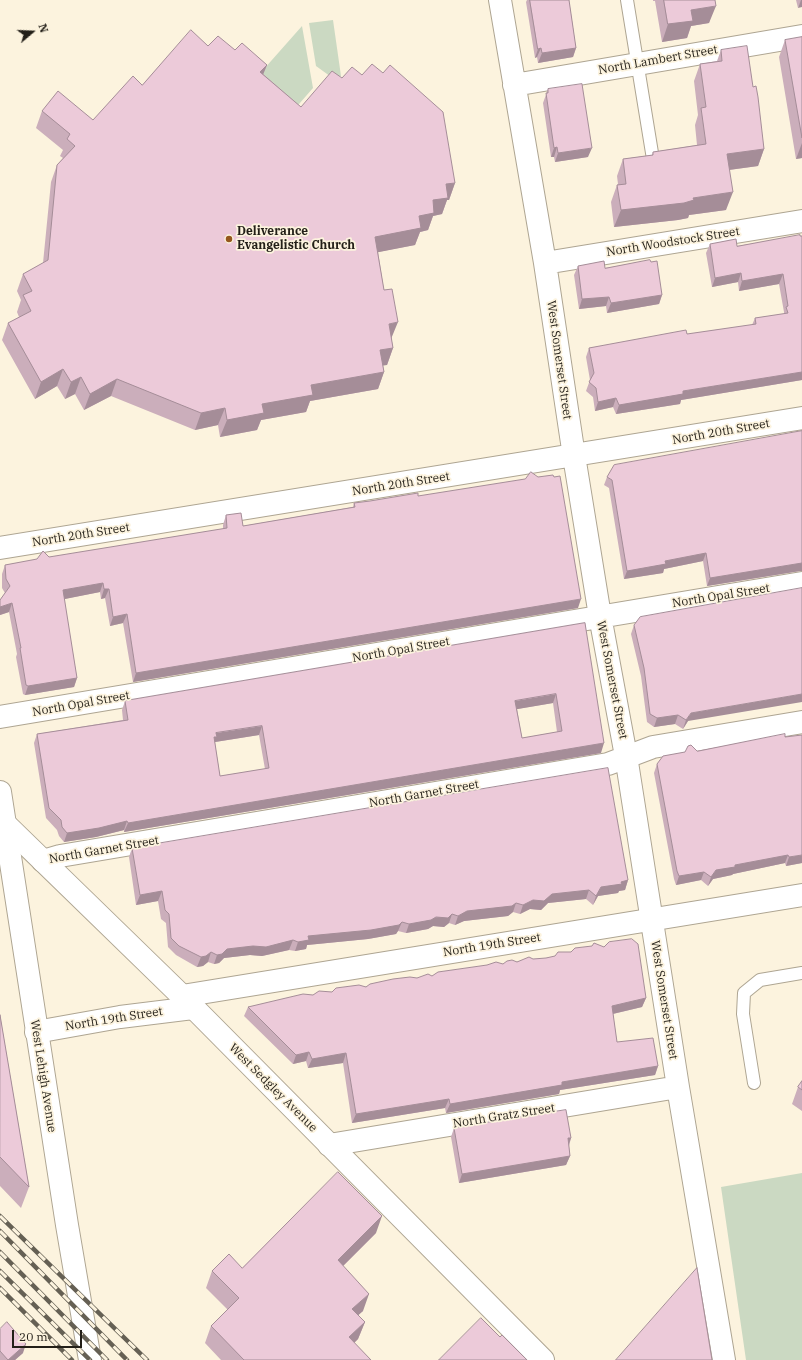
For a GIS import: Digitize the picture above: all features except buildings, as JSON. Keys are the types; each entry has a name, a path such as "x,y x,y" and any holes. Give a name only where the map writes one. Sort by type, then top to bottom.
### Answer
{"street":[{"name":"West Somerset Street","path":"500,0 545,263 600,616 626,756 678,1087 724,1360"},
{"name":"North Lambert Street","path":"514,85 802,36"},
{"name":"North Woodstock Street","path":"545,263 802,221"},
{"name":"North 20th Street","path":"0,548 802,418"},
{"name":"North Opal Street","path":"0,717 802,583"},
{"name":"North Garnet Street","path":"43,861 92,851 608,764 653,747 802,722"},
{"name":"West Lehigh Avenue","path":"0,792 2,821 66,1225 90,1360"},
{"name":"West Sedgley Avenue","path":"2,821 187,1002 543,1360"},
{"name":"North 19th Street","path":"36,1032 120,1017 187,1002 652,919 802,895"},
{"name":"North Gratz Street","path":"330,1145 678,1087"}],"lane":[{"path":"626,0 654,159"},
{"path":"754,1083 744,1014 744,993 760,980 802,973"}],"green space":[{"path":"333,20 341,76 334,79 316,66 309,23"},
{"path":"302,26 313,88 279,127 256,78"},
{"path":"802,1173 802,1360 746,1360 721,1187"}],"railway":[{"path":"0,1216 147,1360"},
{"path":"0,1231 127,1360"},
{"path":"0,1252 107,1360"},
{"path":"0,1271 90,1360"},
{"path":"0,1288 72,1360"}],"place":[{"name":"Deliverance Evangelistic Church","path":"229,239"}]}
